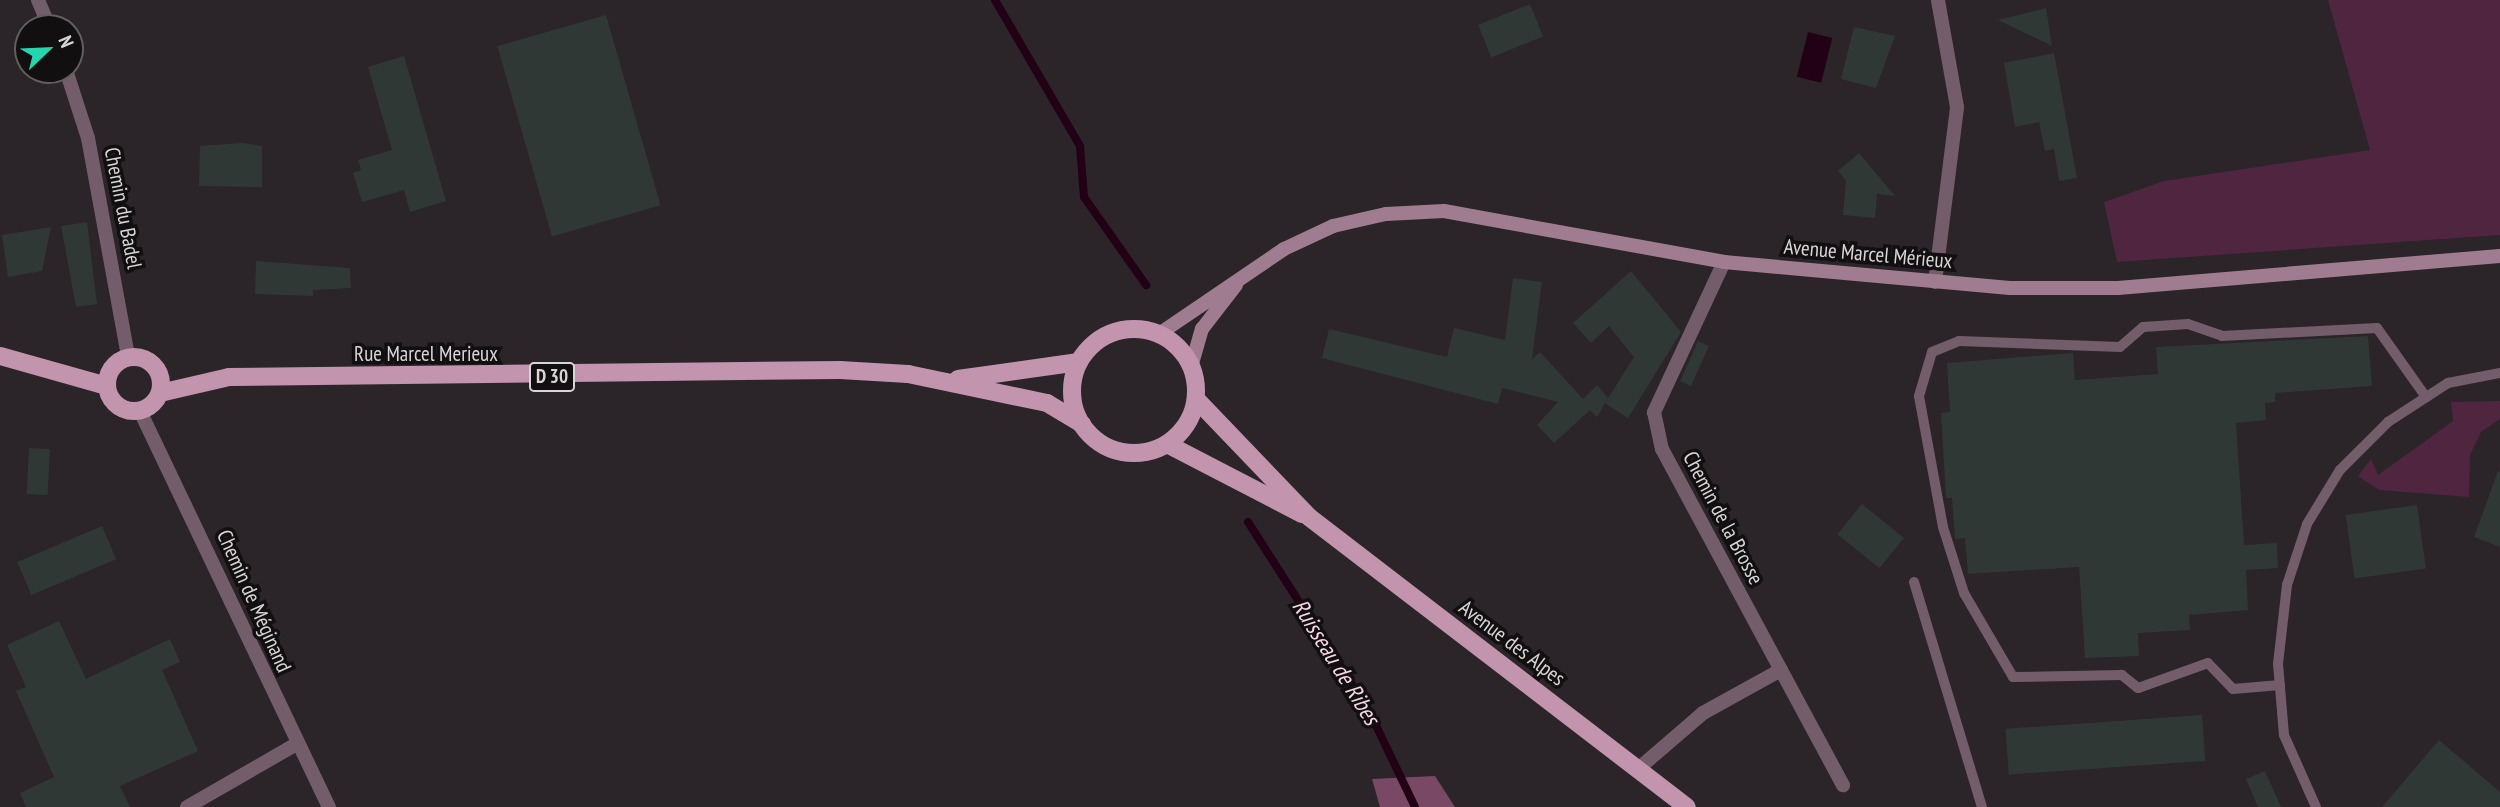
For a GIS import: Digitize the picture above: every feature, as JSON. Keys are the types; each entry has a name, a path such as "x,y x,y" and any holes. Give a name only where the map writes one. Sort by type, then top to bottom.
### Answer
{"main road":[{"name":"Avenue Marcel Mérieux","path":"1159,334 1247,270 1333,226 1444,211 1724,262 1935,282 2118,288 2500,256"},
{"name":"Avenue Marcel Mérieux","path":"1191,367 1202,329 1247,270"},
{"path":"1119,331 1159,334 1191,367 1196,399 1181,431 1167,444 1135,454 1114,450 1082,424 1072,394 1079,362 1119,331"},
{"path":"0,356 107,386"},
{"path":"128,357 155,366 160,393 140,411 114,403 107,386 111,368 128,357"},
{"name":"Rue Marcel Merieux","path":"944,381 1079,362"},
{"name":"Rue Marcel Merieux","path":"160,393 229,377 841,370 944,381 1047,403 1082,424"},
{"name":"Avenue des Alpes","path":"1196,399 1309,517 1687,807"},
{"name":"Avenue des Alpes","path":"1167,444 1309,517"}],"street":[{"path":"1935,282 1957,107 1938,0"},
{"name":"Chemin du Badel","path":"70,84 104,211 128,357"},
{"name":"Chemin de la Brosse","path":"1724,262 1654,412 1662,449 1843,785"},
{"name":"Chemin de Méginand","path":"140,411 295,745 330,807"},
{"path":"1638,769 1703,713 1781,670"},
{"path":"187,807 295,745"}],"lane":[{"path":"2280,685 2232,689 2208,663 2138,688 2122,676 2013,677 1964,593 1943,527 1919,396 1932,352 1959,341 2120,347 2143,327 2188,324 2222,336 2377,328 2426,397"},
{"path":"2316,807 2284,735 2280,685 2287,585 2306,524 2340,470 2388,422 2426,397 2469,375 2500,373"},
{"path":"1914,582 1982,807"}],"shaded area":[{"path":"2328,0 2500,0 2500,235 2117,262 2104,202 2164,181 2370,150"},
{"path":"1808,32 1832,38 1821,83 1797,77"},
{"path":"2500,401 2500,419 2481,432 2470,455 2469,497 2379,490 2358,476 2371,459 2378,475 2453,421 2451,402"},
{"path":"1435,776 1455,807 1380,807 1372,779"}],"building":[{"path":"1530,4 1543,36 1491,57 1478,25"},
{"path":"2046,8 2052,46 1998,20"},
{"path":"606,15 661,205 552,236 497,46"},
{"path":"1854,27 1895,36 1876,88 1841,79"},
{"path":"2054,53 2077,178 2059,181 2054,149 2045,151 2039,122 2015,127 2004,63"},
{"path":"404,56 446,201 410,212 404,190 362,202 353,173 361,170 358,160 392,150 368,67"},
{"path":"242,143 262,146 262,187 199,186 200,146"},
{"path":"1859,153 1895,196 1877,194 1875,218 1843,215 1846,181 1838,171"},
{"path":"87,222 97,304 76,307 61,226"},
{"path":"51,227 42,271 8,277 2,235"},
{"path":"256,261 350,268 351,288 313,290 313,296 255,294"},
{"path":"1631,271 1681,332 1628,418 1605,403 1634,357 1609,326 1591,343 1573,323"},
{"path":"1513,278 1542,282 1532,359 1540,352 1583,399 1597,385 1608,398 1597,417 1590,410 1554,443 1537,425 1558,402 1502,388 1498,404 1322,358 1329,329 1447,357 1454,328 1505,340"},
{"path":"2368,336 2372,386 2275,393 2275,402 2265,403 2266,420 2236,423 2244,545 2277,543 2278,568 2246,570 2248,610 2189,615 2190,630 2138,633 2139,656 2085,658 2079,567 1968,574 1965,538 1955,539 1952,498 1946,498 1941,413 1950,412 1947,363 2073,353 2075,380 2158,374 2156,347"},
{"path":"1698,341 1709,346 1691,386 1680,381"},
{"path":"29,448 50,449 48,495 27,494"},
{"path":"2498,471 2500,472 2500,547 2474,537"},
{"path":"1862,504 1904,538 1879,568 1837,534"},
{"path":"2417,505 2426,568 2355,578 2346,515"},
{"path":"102,526 116,559 31,595 17,562"},
{"path":"59,621 86,679 170,639 180,662 162,670 198,751 120,786 130,807 26,807 20,793 54,777 16,691 26,687 7,645"},
{"path":"2202,715 2205,761 2009,775 2005,729"},
{"path":"2439,740 2500,792 2500,807 2382,807"},
{"path":"2265,771 2281,807 2258,807 2246,779"}],"waterway":[{"name":"Ruisseau de Ribes","path":"995,0 1080,146 1084,197 1146,285"},
{"name":"Ruisseau de Ribes","path":"1248,522 1370,713 1415,807"}]}
